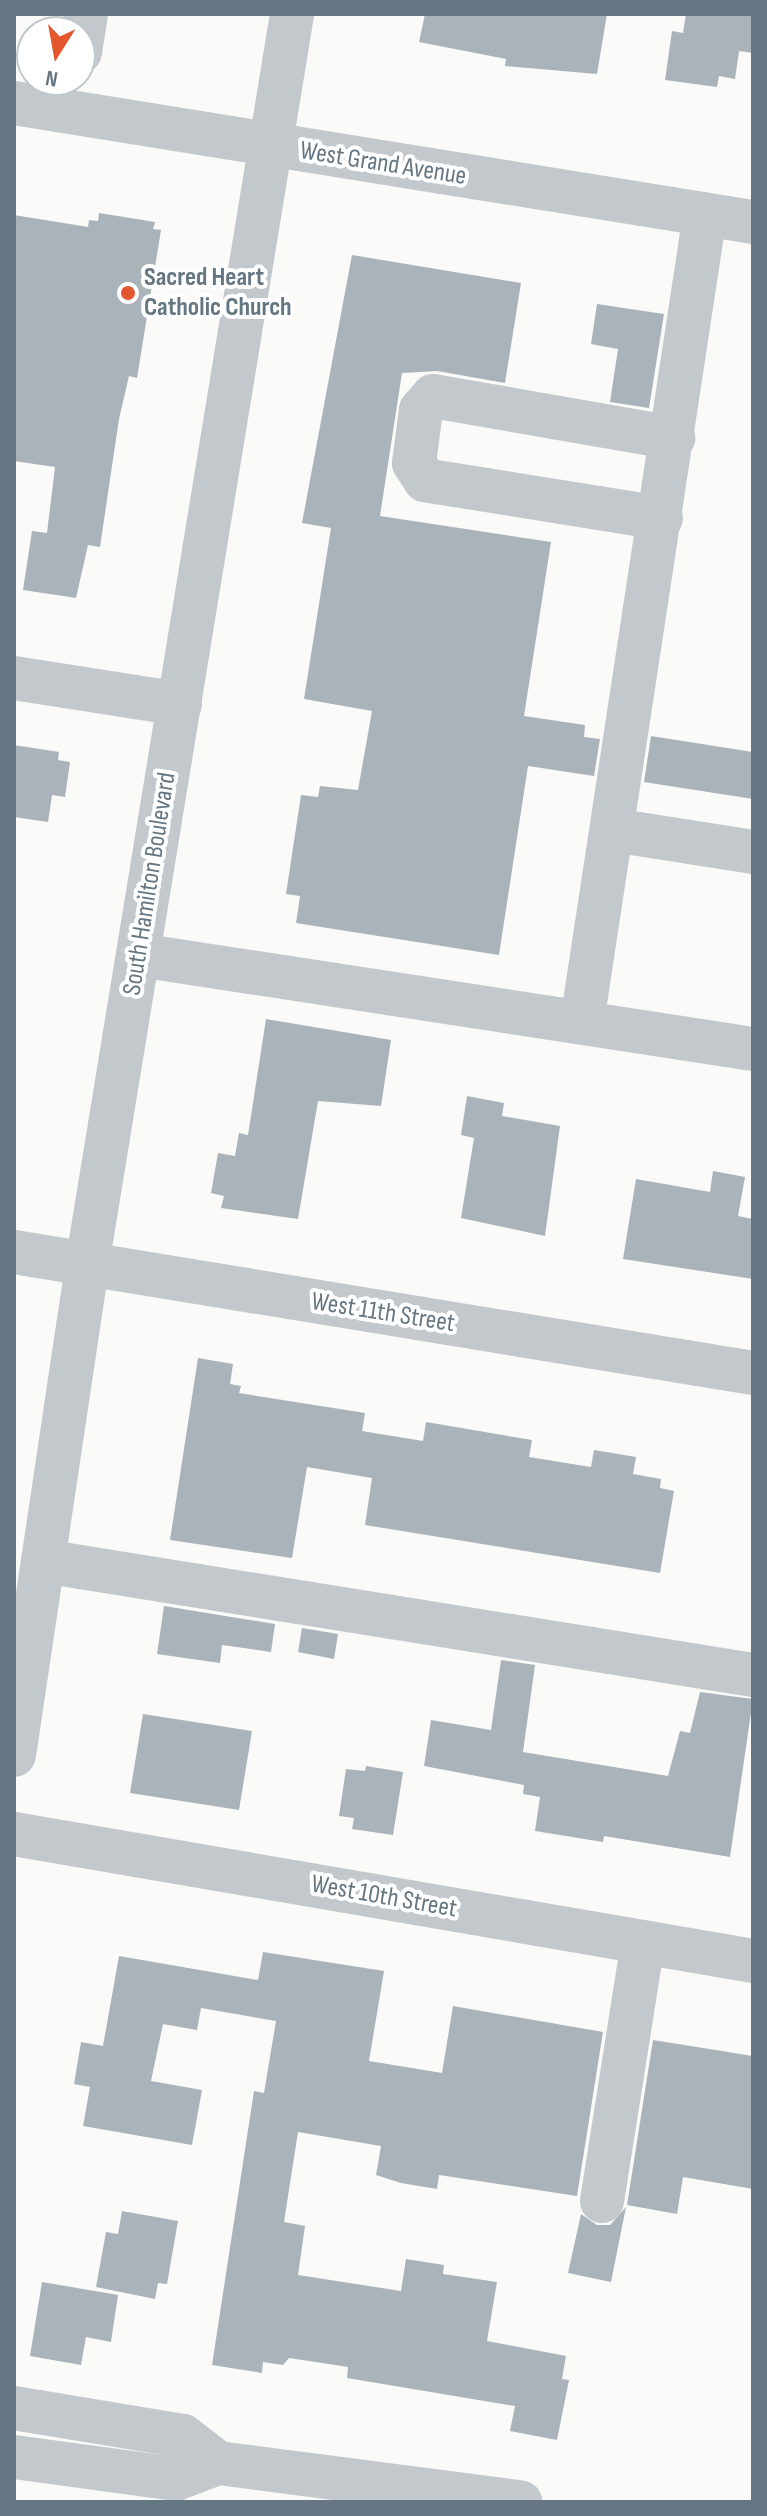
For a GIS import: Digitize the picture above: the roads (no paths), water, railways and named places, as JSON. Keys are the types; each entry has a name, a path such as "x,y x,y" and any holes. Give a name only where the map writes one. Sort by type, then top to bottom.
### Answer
{"street":[{"name":"South Hamilton Boulevard","path":"14,1755 87,1265 292,14"},
{"name":"West Grand Avenue","path":"14,103 73,96 270,146 753,222"},
{"path":"582,1022 705,214"},
{"path":"661,518 425,480 414,463 421,410 433,396 673,438"},
{"path":"14,678 180,704"},
{"path":"613,830 753,852"},
{"path":"139,955 753,1049"},
{"name":"West 11th Street","path":"14,1252 753,1373"},
{"path":"43,1561 753,1675"},
{"name":"West 10th Street","path":"14,1834 753,1961"},
{"path":"602,2201 643,1942"},
{"path":"14,2408 183,2436 218,2463 308,2489 520,2502"},
{"path":"14,2457 176,2479 218,2463"}],"place":[{"name":"Sacred Heart Catholic Church","path":"128,293"}]}
